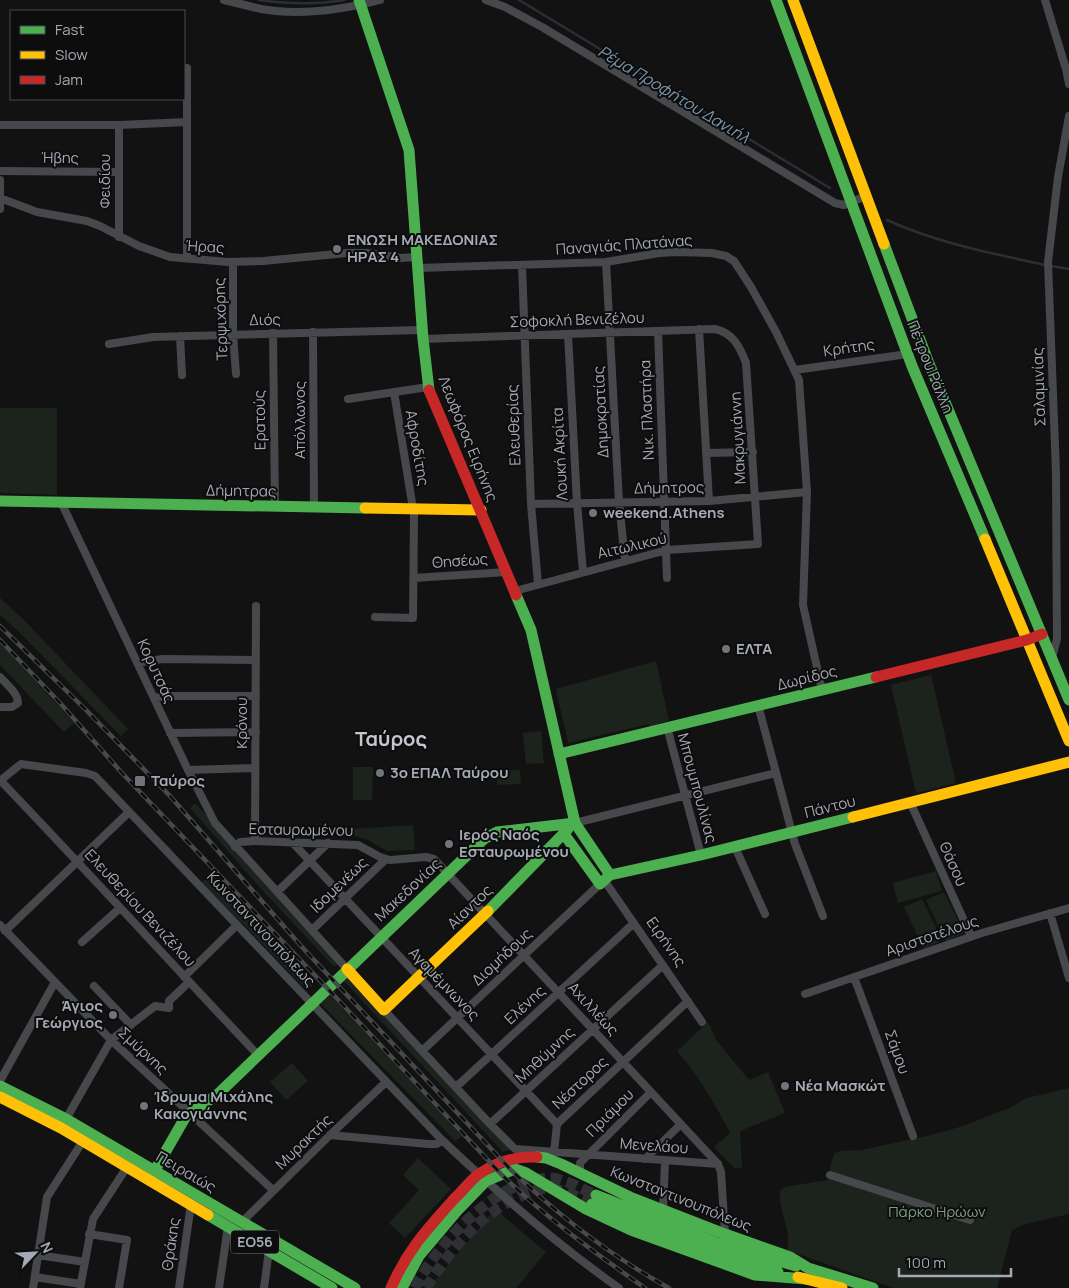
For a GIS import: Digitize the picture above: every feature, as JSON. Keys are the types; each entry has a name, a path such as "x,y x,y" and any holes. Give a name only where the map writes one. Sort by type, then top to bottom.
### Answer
{"street":[{"path":"224,0 262,9 304,12 338,9 360,2 380,0"},
{"path":"486,0 522,15 834,203 840,205 866,196"},
{"name":"Πέτρου Ράλλη","path":"776,0 908,354 1069,741"},
{"name":"Πέτρου Ράλλη","path":"793,0 928,361 1069,700"},
{"path":"1045,0 1069,84"},
{"name":"Λεωφόρος Ειρήνης","path":"360,2 409,150 428,387 508,572 533,636 574,823"},
{"path":"187,68 187,259"},
{"name":"Σαλαμινίας","path":"1052,658 1057,641 1056,473 1048,266 1058,177 1069,116"},
{"path":"0,125 187,122"},
{"name":"Φειδίου","path":"119,124 119,237"},
{"name":"Ήβης","path":"0,171 119,172"},
{"path":"0,180 0,210"},
{"name":"Ήρας","path":"0,198 37,212 100,226 157,254 187,259 233,262 263,261 347,252 367,253 418,262"},
{"name":"Παναγιάς Πλατάνας","path":"418,262 522,264 606,262 659,253 677,252 712,253 726,256 731,258 738,266 751,287 795,370"},
{"name":"Τερψιχόρης","path":"233,262 233,334 236,374"},
{"name":"Δημοκρατίας","path":"606,262 624,561"},
{"name":"Ελευθερίας","path":"522,264 531,504 538,584"},
{"path":"700,329 709,501"},
{"name":"Σοφοκλή Βενιζέλου","path":"423,335 525,336 715,329 730,336"},
{"name":"Νικ. Πλαστήρα","path":"658,331 667,578"},
{"name":"Διός","path":"109,344 153,337 233,334 313,332 423,335"},
{"name":"Απόλλωνος","path":"313,332 314,507"},
{"name":"Ερατούς","path":"273,333 275,507"},
{"name":"Λουκή Ακρίτα","path":"568,334 582,572"},
{"path":"180,336 182,375"},
{"name":"Μακρυγιάννη","path":"730,336 741,350 746,362 758,544"},
{"name":"Κρήτης","path":"795,370 908,354"},
{"path":"795,370 799,380 802,399 807,492 803,605 822,690"},
{"path":"348,399 428,387"},
{"name":"Αφροδίτης","path":"375,617 413,618 414,509 394,392"},
{"path":"706,453 753,452"},
{"name":"Δήμητρος","path":"531,504 709,501 807,492"},
{"name":"Δήμητρας","path":"0,500 481,510"},
{"name":"Κορυτσάς","path":"61,502 188,770 215,823 235,847"},
{"name":"Αιτωλικού","path":"515,591 667,550 758,544"},
{"name":"Θησέως","path":"414,578 508,572"},
{"name":"Κρόνου","path":"255,840 256,606"},
{"name":"Δωρίδος","path":"559,754 1027,640 1052,629 1056,621"},
{"path":"138,664 163,659 256,660"},
{"path":"0,677 16,694 18,703 12,707 0,707"},
{"path":"154,698 169,696 256,696"},
{"path":"758,705 798,855 823,916"},
{"name":"Μπουμπουλίνας","path":"666,728 700,855"},
{"path":"170,733 256,732"},
{"name":"Πάντου","path":"605,880 1069,762"},
{"name":"Κωνσταντινουπόλεως","path":"0,781 21,764 86,772 95,776 442,1140 482,1178 576,1258 619,1288"},
{"path":"188,770 256,768"},
{"name":"Μακεδονίας","path":"152,1175 181,1123 190,1113 218,1094 347,968 481,842 493,833 574,823 776,773"},
{"name":"Ελευθερίου Βενιζέλου","path":"0,781 258,1055"},
{"name":"Θάσου","path":"910,802 971,936"},
{"path":"3,928 78,862 129,812"},
{"name":"Αίαντος","path":"384,1010 486,914 574,823"},
{"name":"Ειρήνης","path":"574,823 605,880 702,1022"},
{"name":"Ειρήνης","path":"564,834 605,880"},
{"name":"Εσταυρωμένου","path":"235,847 240,842 255,840 358,845 386,859 430,858 441,864 448,873"},
{"name":"Αγαμέμνωνος","path":"292,842 556,1124"},
{"path":"276,892 328,844"},
{"path":"235,847 490,1124"},
{"path":"735,847 765,914"},
{"name":"Ιδομενέως","path":"312,930 386,859"},
{"name":"Αχιλλέως","path":"448,873 718,1164"},
{"name":"Διομήδους","path":"422,1051 605,880"},
{"path":"82,942 120,908"},
{"name":"Αριστοτέλους","path":"806,994 971,936 1069,908"},
{"path":"1050,913 1069,978"},
{"name":"Ελένης","path":"456,1087 634,923"},
{"path":"66,1119 111,1040 155,1006 169,1008 170,1001 187,980 237,925"},
{"name":"Σμύρνης","path":"3,928 111,1040 273,1190"},
{"name":"Μηθύμνης","path":"490,1124 663,965"},
{"name":"Σάμου","path":"854,977 913,1136"},
{"path":"0,1081 56,982"},
{"path":"94,986 131,1025"},
{"name":"Νέστορος","path":"556,1124 688,1001"},
{"name":"Μυρακτής","path":"242,1222 386,1082"},
{"name":"Πειραιώς","path":"0,1086 66,1119 152,1175 191,1204 269,1250 317,1284 332,1288"},
{"name":"Πριάμου","path":"588,1154 651,1092"},
{"name":"Πειραιώς","path":"0,1097 25,1109 127,1167 152,1175 242,1222 355,1288"},
{"name":"Μενελάου","path":"490,1124 510,1145 518,1150 718,1164"},
{"path":"554,1152 556,1124"},
{"path":"645,1159 681,1124"},
{"path":"330,1135 428,1144 437,1144 442,1140"},
{"path":"33,1288 47,1197 83,1141"},
{"path":"580,1172 580,1163 588,1154"},
{"name":"Κωνσταντινουπόλεως","path":"482,1178 503,1161 517,1158 546,1158 663,1211 790,1257 807,1274 842,1288"},
{"path":"663,1211 665,1161"},
{"path":"718,1164 721,1172 725,1234"},
{"path":"35,1276 80,1286 93,1219 127,1167"},
{"path":"391,1288 400,1267 420,1236 482,1178 511,1170 520,1170 586,1209 640,1233 755,1275 807,1274"},
{"path":"830,1175 970,1220"},
{"path":"402,1288 429,1243 482,1178"},
{"path":"594,1199 669,1235 735,1258 807,1274"},
{"name":"Θράκης","path":"179,1288 191,1204"},
{"path":"219,1288 228,1226"},
{"path":"89,1234 127,1240 119,1288"},
{"path":"264,1288 269,1250"},
{"path":"38,1255 85,1262"},
{"name":"Κωνσταντινουπόλεως","path":"807,1274 873,1288"}],"green space":[{"path":"0,408 57,408 57,495 0,493"},
{"path":"0,598 22,618 128,729 121,736 0,615"},
{"path":"0,643 74,723 64,732 0,665"},
{"path":"656,661 669,721 568,743 556,689"},
{"path":"931,675 956,783 916,793 891,685"},
{"path":"541,731 544,763 526,764 523,733"},
{"path":"353,767 373,767 372,800 353,800"},
{"path":"520,770 521,784 497,785 496,771"},
{"path":"195,803 339,962 334,967 263,891 190,808"},
{"path":"413,825 415,850 387,851 368,840 352,835 352,829"},
{"path":"936,871 942,891 898,903 893,883"},
{"path":"212,873 315,983 307,990 202,882"},
{"path":"944,892 964,933 946,942 926,900"},
{"path":"922,899 942,940 924,949 904,907"},
{"path":"347,971 510,1150 503,1152 340,977"},
{"path":"326,991 462,1136 455,1141 317,1000"},
{"path":"708,1022 716,1040 749,1080 768,1072 785,1113 740,1131 742,1168 734,1168 714,1147 730,1133 706,1090 677,1051"},
{"path":"292,1063 308,1081 286,1100 270,1082"},
{"name":"Πάρκο Ηρώων","path":"1069,1088 1069,1214 1022,1225 1012,1230 997,1288 893,1288 787,1250 788,1235 781,1206 780,1191 784,1187 828,1180 835,1153 862,1150 931,1135 963,1126 1009,1108 1027,1098"},
{"path":"418,1158 451,1189 405,1238 389,1223 419,1190 403,1175"},
{"path":"495,1209 546,1252 516,1288 429,1288"}],"waterway":[{"name":"Ρέμα Προφήτου Δανιήλ","path":"259,0 302,3 344,0"},
{"name":"Ρέμα Προφήτου Δανιήλ","path":"519,0 830,188"},
{"name":"Ρέμα Προφήτου Δανιήλ","path":"887,220 945,241 984,252 1045,265"},
{"name":"Ρέμα Προφήτου Δανιήλ","path":"1051,266 1069,269"}],"tunnel":[{"path":"415,1288 424,1271 453,1234 490,1201 510,1189 530,1181 550,1178 567,1182 596,1195"},
{"path":"426,1288 455,1248 477,1224 519,1197 535,1190 548,1189 567,1193 592,1204"}],"railway":[{"path":"0,626 170,796 301,946 511,1170 567,1219 606,1249 669,1288"},
{"path":"0,640 60,703 122,773 501,1174 553,1220 645,1288"}],"traffic: fast":[{"path":"359,0 409,150 423,339 429,390"},
{"path":"776,0 912,366 985,539"},
{"path":"884,244 928,361 1069,700"},
{"path":"0,501 365,508"},
{"path":"516,595 531,630 575,823 610,875"},
{"path":"559,754 876,677"},
{"path":"564,834 600,884 610,875 701,855 853,817"},
{"path":"151,1177 186,1116 218,1094 484,839 497,832 575,823"},
{"path":"488,911 568,829"},
{"path":"0,1086 66,1119 355,1288"},
{"path":"537,1157 546,1158 561,1164 630,1197 790,1257 808,1268 873,1288"},
{"path":"402,1288 419,1256 457,1211 486,1181 515,1169 526,1173 586,1209 631,1230 755,1275 806,1279"},
{"path":"596,1195 720,1244 796,1266"},
{"path":"592,1204 707,1249 778,1272"},
{"path":"208,1215 332,1288"}],"traffic: slow":[{"path":"793,0 884,244"},
{"path":"365,508 481,510"},
{"path":"985,539 1069,741"},
{"path":"853,817 1069,762"},
{"path":"347,969 384,1010 488,911"},
{"path":"0,1097 61,1128 208,1215"},
{"path":"798,1277 842,1288"}],"traffic: jam":[{"path":"429,390 516,595"},
{"path":"876,677 1027,640 1042,634"},
{"path":"391,1288 397,1274 419,1240 476,1176 492,1166 506,1161 537,1157"}],"place":[{"name":"ΕΝΩΣΗ ΜΑΚΕΔΟΝΙΑΣ ΗΡΑΣ 4","path":"337,249"},
{"name":"weekend.Athens","path":"593,513"},
{"name":"ΕΛΤΑ","path":"726,649"},
{"name":"3ο ΕΠΑΛ Ταύρου","path":"380,773"},
{"name":"Ταύρος","path":"140,781"},
{"name":"Ιερός Ναός Εσταυρωμένου","path":"449,844"},
{"name":"Άγιος Γεώργιος","path":"113,1015"},
{"name":"Νέα Μασκώτ","path":"785,1086"},
{"name":"Ίδρυμα Μιχάλης Κακογιάννης","path":"144,1106"}],"district":[{"name":"Ταύρος","path":"391,739"}]}
